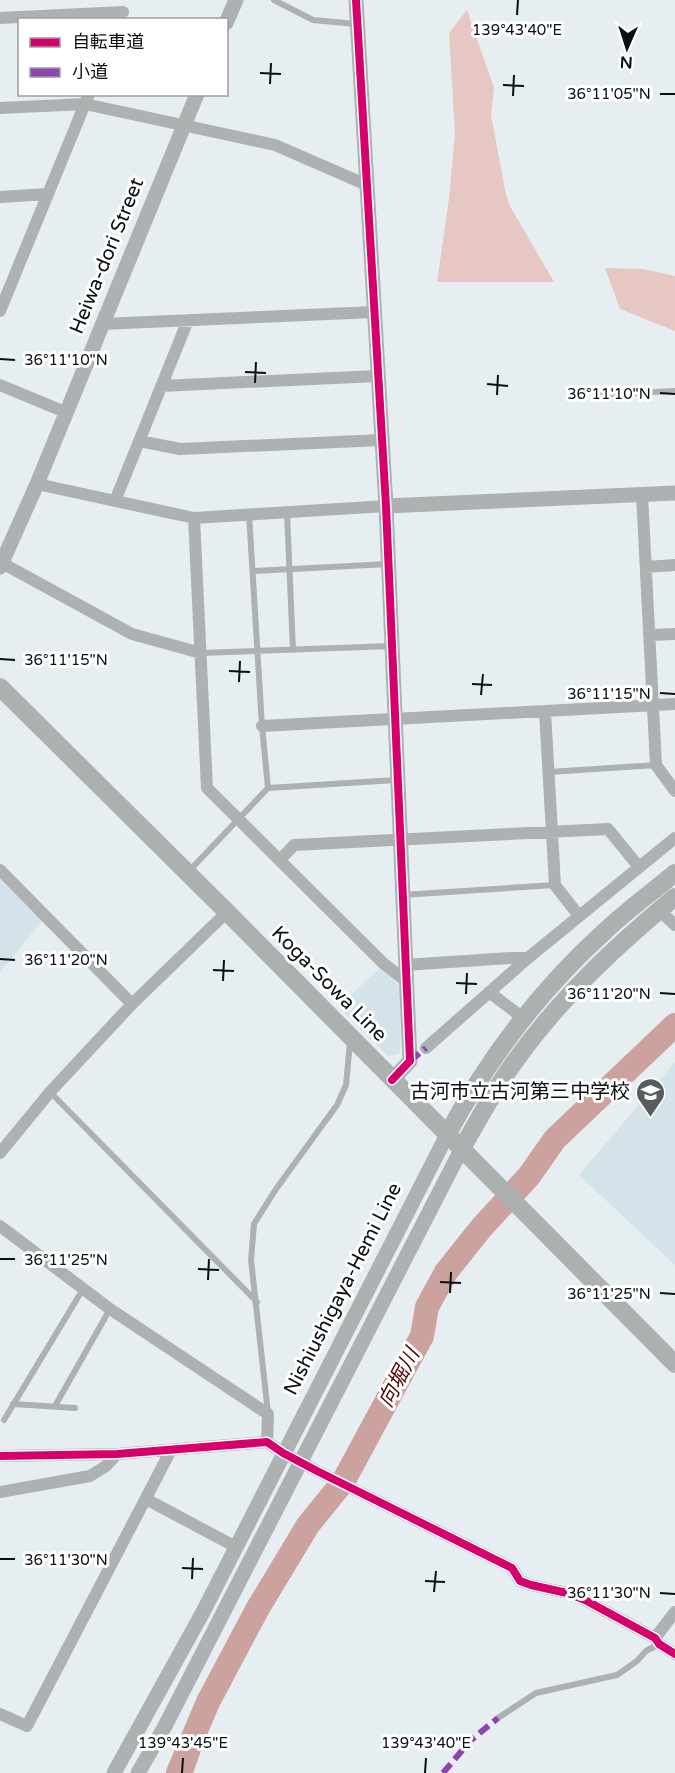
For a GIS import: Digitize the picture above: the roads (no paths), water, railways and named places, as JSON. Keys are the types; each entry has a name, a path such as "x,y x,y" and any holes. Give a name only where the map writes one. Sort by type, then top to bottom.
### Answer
{"main road":[{"name":"Koga-Sowa Line","path":"0,687 227,912 675,1364"},
{"name":"Nishiushigaya-Hemi Line","path":"447,1135 478,1080 523,1018 553,983 605,931 675,873"},
{"name":"Nishiushigaya-Hemi Line","path":"461,1150 494,1091 516,1059 567,996 597,966 675,897"}],"street":[{"path":"228,18 236,0"},
{"path":"356,0 386,506 410,1061 392,1080"},
{"path":"0,18 124,10"},
{"name":"Heiwa-dori Street","path":"1,565 37,484 196,96"},
{"path":"0,108 87,99 184,125 275,145 366,185"},
{"path":"0,311 87,99"},
{"path":"0,197 48,194"},
{"path":"102,324 374,312"},
{"path":"115,501 188,320"},
{"path":"161,386 377,376"},
{"path":"0,385 65,412"},
{"path":"139,441 180,449 381,440"},
{"path":"37,484 195,518 386,506 675,493"},
{"path":"642,495 656,765 675,791"},
{"path":"195,518 207,788 281,859 383,963 406,981"},
{"path":"1,565 132,634 201,653"},
{"path":"646,567 675,566"},
{"path":"649,635 675,634"},
{"path":"262,726 675,704"},
{"path":"545,711 555,885 579,916"},
{"path":"281,859 294,845 608,829 639,867"},
{"path":"426,1048 528,958 675,838"},
{"path":"0,870 132,1004"},
{"path":"659,910 675,925"},
{"path":"0,1153 50,1092 132,1004 227,912"},
{"path":"405,965 528,958"},
{"path":"489,992 523,1018"},
{"name":"Nishiushigaya-Hemi Line","path":"114,1773 237,1547 447,1135"},
{"name":"Nishiushigaya-Hemi Line","path":"138,1773 164,1728 461,1150"},
{"path":"0,1226 111,1309 268,1414 267,1442"},
{"path":"0,1456 117,1454 267,1442 283,1454 512,1568 520,1581 585,1600 657,1641 675,1654"},
{"path":"0,1714 27,1726 171,1450"},
{"path":"0,1492 90,1476 106,1466 117,1454"},
{"path":"146,1499 237,1547"},
{"path":"657,1641 675,1612"}],"lane":[{"path":"274,0 313,20 357,24"},
{"path":"596,395 675,391"},
{"path":"287,512 293,650"},
{"path":"249,514 268,788"},
{"path":"253,572 388,564"},
{"path":"201,653 392,646"},
{"path":"549,772 656,765"},
{"path":"188,873 268,788 397,780"},
{"path":"402,895 555,885"},
{"path":"268,1414 251,1260 254,1224 276,1189 337,1105 346,1085 350,1038"},
{"path":"50,1092 257,1302"},
{"path":"3,1420 83,1288"},
{"path":"55,1407 111,1309"},
{"path":"13,1404 75,1408"},
{"path":"498,1718 536,1694 617,1675 637,1661 657,1641"}],"waterway":[{"name":"向堀川","path":"178,1773 208,1702 258,1608 308,1525 343,1482 422,1336 427,1307 446,1272 482,1227 529,1176 555,1139 675,1025"}],"place":[{"name":"古河市立古河第三中学校","path":"651,1118"}]}
